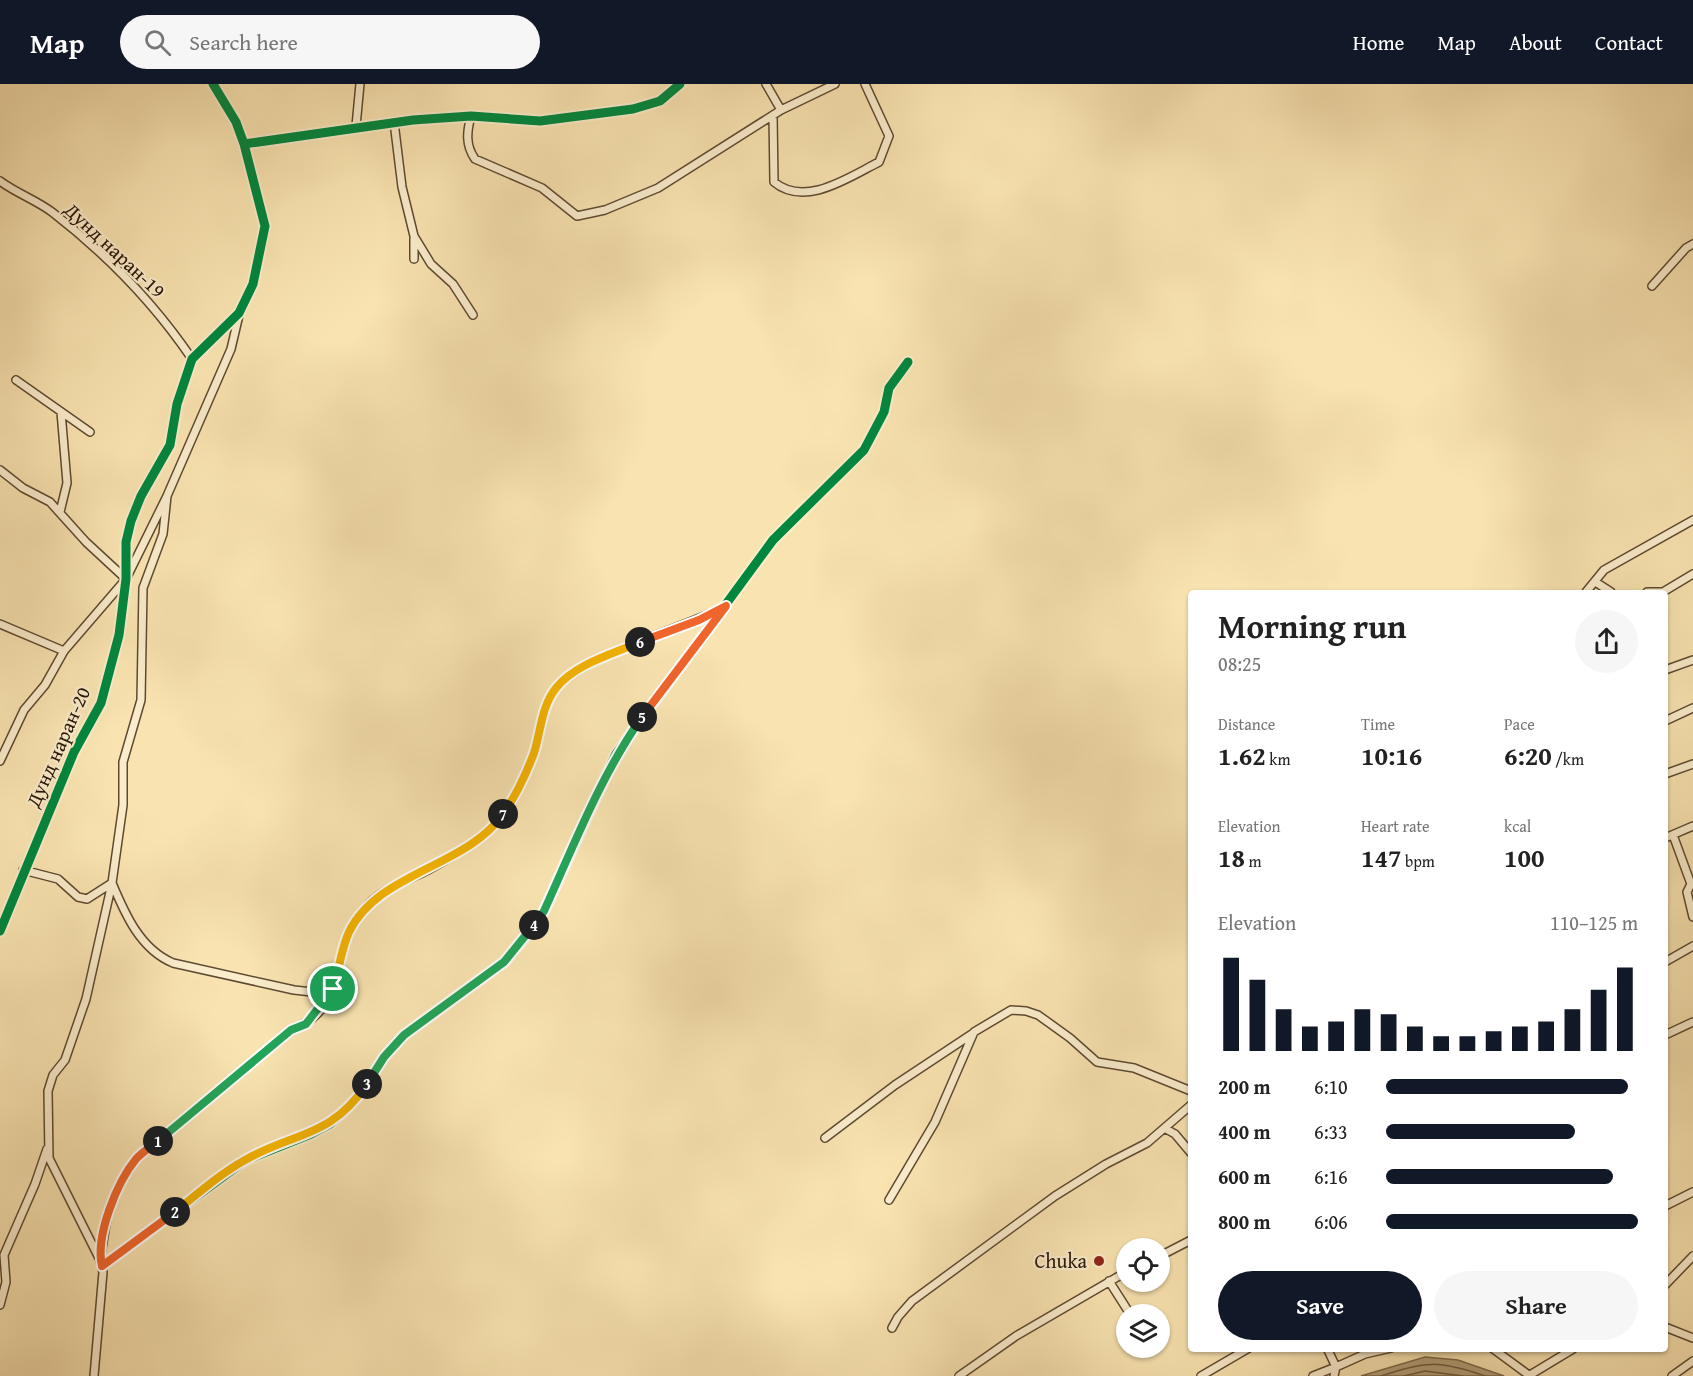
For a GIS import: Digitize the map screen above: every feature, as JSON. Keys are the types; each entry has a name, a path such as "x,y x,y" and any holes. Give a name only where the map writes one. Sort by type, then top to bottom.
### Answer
{"street":[{"name":"Дунд наран-20","path":"0,931 23,870 74,752 101,703 119,634 126,579 126,542 131,521 141,496 170,445 177,404 192,359 239,313 253,284 265,226 236,122 213,84"},
{"path":"357,126 360,84"},
{"path":"244,144 394,122 471,116 540,121 633,109 660,101 680,84"},
{"path":"766,84 781,110"},
{"path":"471,116 466,132 470,153 475,159 542,188 577,216 605,210 658,188 781,110 835,84"},
{"path":"773,115 774,182 784,190 799,194 837,184 879,162 889,136 866,84"},
{"path":"394,122 402,188 414,236 414,259"},
{"name":"Дунд наран-19","path":"0,181 51,211 132,284 168,324 192,359"},
{"path":"414,236 431,264 453,284 473,315"},
{"path":"1652,286 1686,248 1693,244"},
{"path":"0,470 60,512 86,542 126,579 167,496 231,349 239,313"},
{"path":"101,1263 246,1160 330,1124 358,1097 384,1057 404,1035 504,962 544,911 616,754 773,540 864,450 884,412 889,387 908,362"},
{"path":"16,380 90,432"},
{"path":"60,512 67,483 61,412"},
{"path":"0,1305 6,1282 4,1255 36,1184 48,1147 50,1125 48,1091 53,1075 68,1053 86,999 112,883 123,805 123,762 141,700 143,588 163,534 167,496"},
{"path":"1588,590 1604,570 1693,520"},
{"path":"1667,590 1693,574"},
{"name":"Дунд наран-20","path":"0,761 24,710 45,685 64,651 126,579"},
{"path":"1596,583 1608,590"},
{"path":"94,1376 101,1263 107,1218 118,1187 136,1159 291,1030 306,1024 333,989 348,933 365,908 400,882 429,870 498,822 512,801 530,762 547,703 557,687 587,665 699,620 726,606"},
{"path":"0,624 31,635 64,651"},
{"path":"1668,669 1693,660"},
{"path":"1668,720 1693,708"},
{"path":"1668,773 1693,765"},
{"path":"1668,837 1693,826"},
{"path":"1673,835 1692,884 1686,892 1693,917"},
{"path":"23,870 58,879 78,897 87,898 112,883"},
{"path":"112,883 140,938 164,959 192,968 294,990 321,993 333,989"},
{"path":"1668,960 1693,946"},
{"path":"825,1138 895,1085 1011,1010 1026,1011 1050,1023 1097,1062 1134,1068 1188,1090"},
{"path":"889,1200 935,1122 974,1032 994,1015"},
{"path":"1668,1034 1693,1022"},
{"path":"892,1328 912,1301 1055,1196 1166,1129 1188,1108"},
{"path":"1166,1129 1175,1134 1188,1149"},
{"path":"48,1147 57,1178 101,1263"},
{"path":"1668,1204 1693,1192"},
{"path":"1170,1251 1188,1241"},
{"path":"1668,1282 1693,1256"},
{"path":"959,1376 1016,1336 1116,1277"},
{"path":"1109,1281 1124,1304"},
{"path":"1668,1328 1693,1338"},
{"path":"1201,1376 1242,1352"},
{"path":"1329,1352 1336,1367 1334,1376"},
{"path":"1313,1376 1374,1352"},
{"path":"1498,1352 1530,1375 1570,1352"},
{"path":"1672,1376 1693,1361"}],"water":[{"path":"1425,1357 1458,1360 1504,1376 1361,1376"}],"cycle path":[{"path":"0,931 74,752 101,703 119,635 126,579 126,542 131,521 141,496 170,445 177,404 192,359 239,313 253,284 265,226 236,122 213,84"},
{"path":"244,144 413,120 471,116 540,121 633,109 660,101 680,84"},
{"path":"102,1266 246,1160 330,1124 358,1097 384,1057 404,1035 504,962 544,911 616,754 773,540 864,450 884,412 889,388 908,362"}],"place":[{"name":"Chuka","path":"1099,1261"}],"route":[{"path":"726,606 616,754 603,778 544,911 504,962 404,1035 384,1057 358,1097 330,1124 246,1160 102,1266 101,1245 107,1218 118,1187 136,1159 291,1030 306,1024 318,1012 333,989 348,933 365,908 400,882 429,870 468,845 498,822 512,801 534,752 547,703 557,687 587,665 699,620 726,606"}]}
